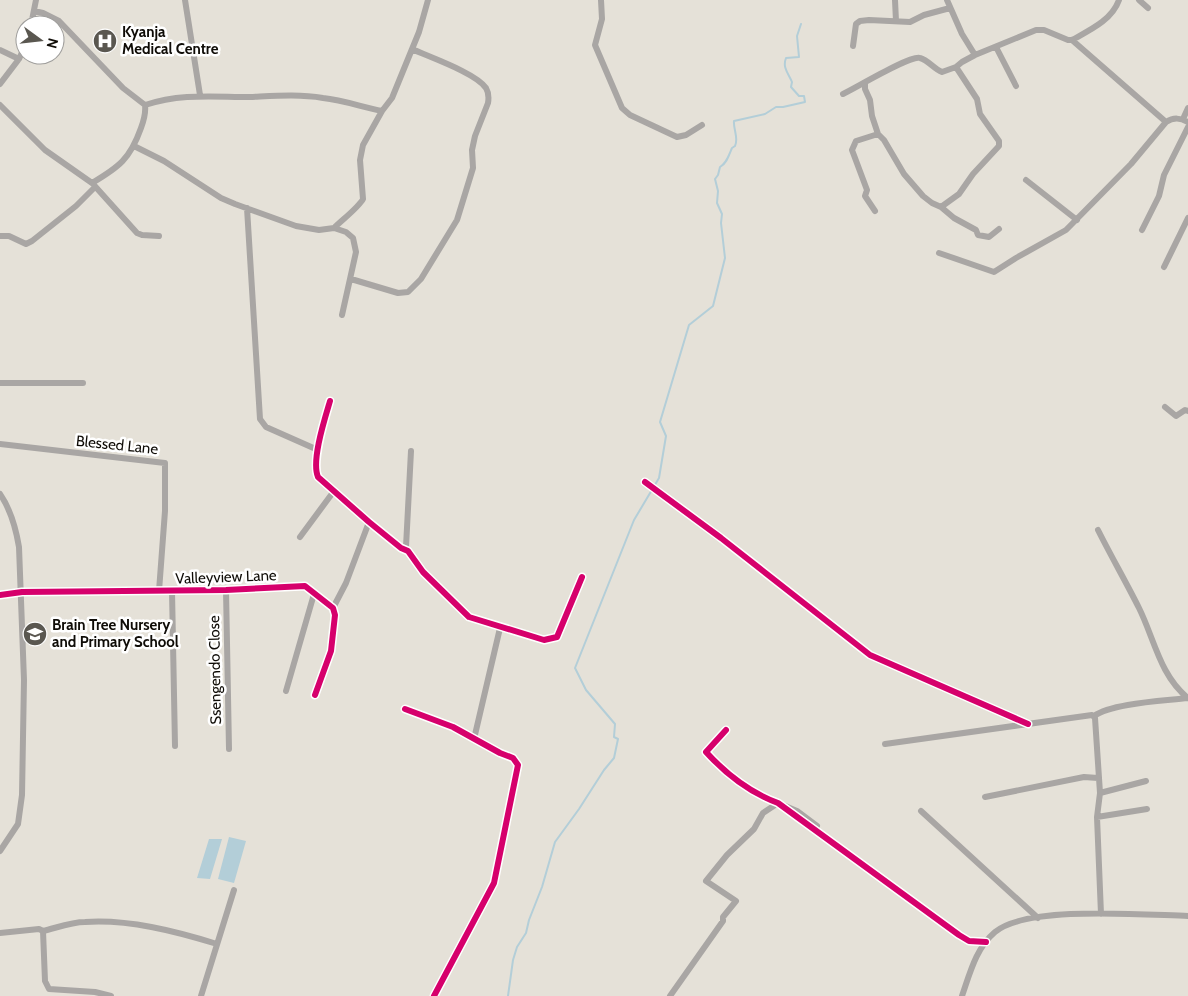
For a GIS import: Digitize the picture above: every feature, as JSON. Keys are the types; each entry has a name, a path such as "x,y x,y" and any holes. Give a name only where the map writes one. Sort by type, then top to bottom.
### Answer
{"street":[{"path":"33,15 36,0"},
{"path":"185,0 200,95"},
{"path":"334,228 363,199 360,156 363,145 382,111 392,98 422,22 428,0"},
{"path":"601,0 602,19 595,45 622,108 630,115 643,119 677,137 691,132 702,125"},
{"path":"895,0 896,21"},
{"path":"947,0 975,55"},
{"path":"1072,40 1105,20 1114,11 1119,0"},
{"path":"1139,0 1148,8"},
{"path":"853,46 855,28 858,22 872,19 910,22 924,15 950,8"},
{"path":"34,11 59,21 123,88 145,105"},
{"path":"843,94 900,63 915,57 922,58 942,72 956,67 975,55 996,46 1036,30 1044,30 1072,40 1166,122"},
{"path":"996,46 1016,86"},
{"path":"351,279 398,294 406,294 411,290 424,275 437,251 454,227 462,208 473,168 473,143 488,103 487,90 481,83 466,73 412,49"},
{"path":"0,50 15,57"},
{"path":"0,84 15,64"},
{"path":"941,207 959,194 973,174 999,146 999,142 980,114 977,99 956,67"},
{"path":"865,83 878,134 884,140 900,168 923,196 932,204 941,207 954,218 976,230 980,236 989,237 999,229"},
{"path":"145,105 164,99 200,95 316,97 382,111"},
{"path":"0,105 45,150 93,185 137,233 158,236"},
{"path":"0,236 10,236 24,244 32,242 76,206 93,185 123,161 134,146 145,116 145,105"},
{"path":"939,253 994,272 1064,232 1131,164 1166,122 1172,118 1186,120 1188,108"},
{"path":"1142,230 1159,196 1164,175 1188,127"},
{"path":"875,211 865,196 866,190 852,150 856,141 878,134"},
{"path":"134,146 164,161 221,198 303,228 319,230 334,228 349,234 356,245 356,252 342,315"},
{"path":"1026,180 1076,220"},
{"path":"248,208 260,419 266,427 318,450"},
{"path":"1164,267 1188,218"},
{"path":"0,384 83,383"},
{"path":"330,401 318,450 316,472 318,477 369,522 401,548 408,551"},
{"path":"1166,407 1176,416 1185,410 1188,411"},
{"name":"Blessed Lane","path":"0,444 164,463 165,511 159,591"},
{"path":"411,451 406,547 423,572 469,617 544,640 557,637 582,577"},
{"path":"645,482 721,538 870,654 1028,724"},
{"path":"300,537 334,491"},
{"path":"0,494 16,530 19,548 24,680 24,752 20,809 16,828 0,851"},
{"path":"316,695 331,651 336,619 333,608 346,583 369,522"},
{"path":"1098,530 1140,609 1168,678 1188,698"},
{"name":"Valleyview Lane","path":"0,595 22,592 226,590 305,586 333,608"},
{"name":"Ssengendo Close","path":"226,590 229,749"},
{"path":"172,591 175,746"},
{"path":"286,691 314,594"},
{"path":"474,738 500,628"},
{"path":"1094,716 1101,711 1125,706 1188,698"},
{"path":"405,709 454,727 500,753 513,758 518,765 494,883 434,996"},
{"path":"885,744 1089,714 1094,716"},
{"path":"1094,716 1100,793 1096,817 1101,914"},
{"path":"726,730 706,752 727,773 744,786 764,798 797,810 817,826"},
{"path":"984,797 1084,777 1098,778"},
{"path":"1100,793 1146,781"},
{"path":"778,803 959,935 974,942 986,942"},
{"path":"670,996 723,921 723,917 736,901 706,881 727,855 754,829 763,813 778,803"},
{"path":"1096,817 1147,809"},
{"path":"921,811 1038,918"},
{"path":"201,996 234,890"},
{"path":"962,996 975,960 986,942 995,933 1009,925 1038,918 1079,914 1188,916"},
{"path":"0,933 39,929 43,931 84,922 127,924 190,935 217,944"},
{"path":"43,931 45,981 49,989 54,991 95,992 111,996"}],"water":[{"path":"229,837 246,841 234,883 218,879"},
{"path":"209,839 222,839 210,879 197,878"}],"waterway":[{"path":"508,996 513,960 517,947 526,933 555,842 614,758 618,739 614,737 615,724 586,690 575,668 634,520 659,478 666,436 660,422 689,325 713,306 725,258 721,223 722,214 717,203 718,191 715,179 720,167 726,161 736,143 734,121 765,114 776,107 805,102 804,96 799,96 791,87 792,82 785,65 786,58 799,57 797,36 801,24"}],"cycle path":[{"path":"330,401 317,450 316,470 318,477 369,522 401,548 408,551 423,572 469,617 544,640 557,637 582,577"},
{"path":"645,482 721,538 870,655 1028,724"},
{"path":"0,595 22,592 226,590 305,586 333,608 335,615 331,651 315,695"},
{"path":"405,709 453,727 500,753 513,758 518,765 494,883 434,996"},
{"path":"726,730 706,752 730,775 758,794 778,803 959,935 969,941 986,942"}],"place":[{"name":"Kyanja Medical Centre","path":"105,41"},
{"name":"Brain Tree Nursery and Primary School","path":"35,634"}]}
